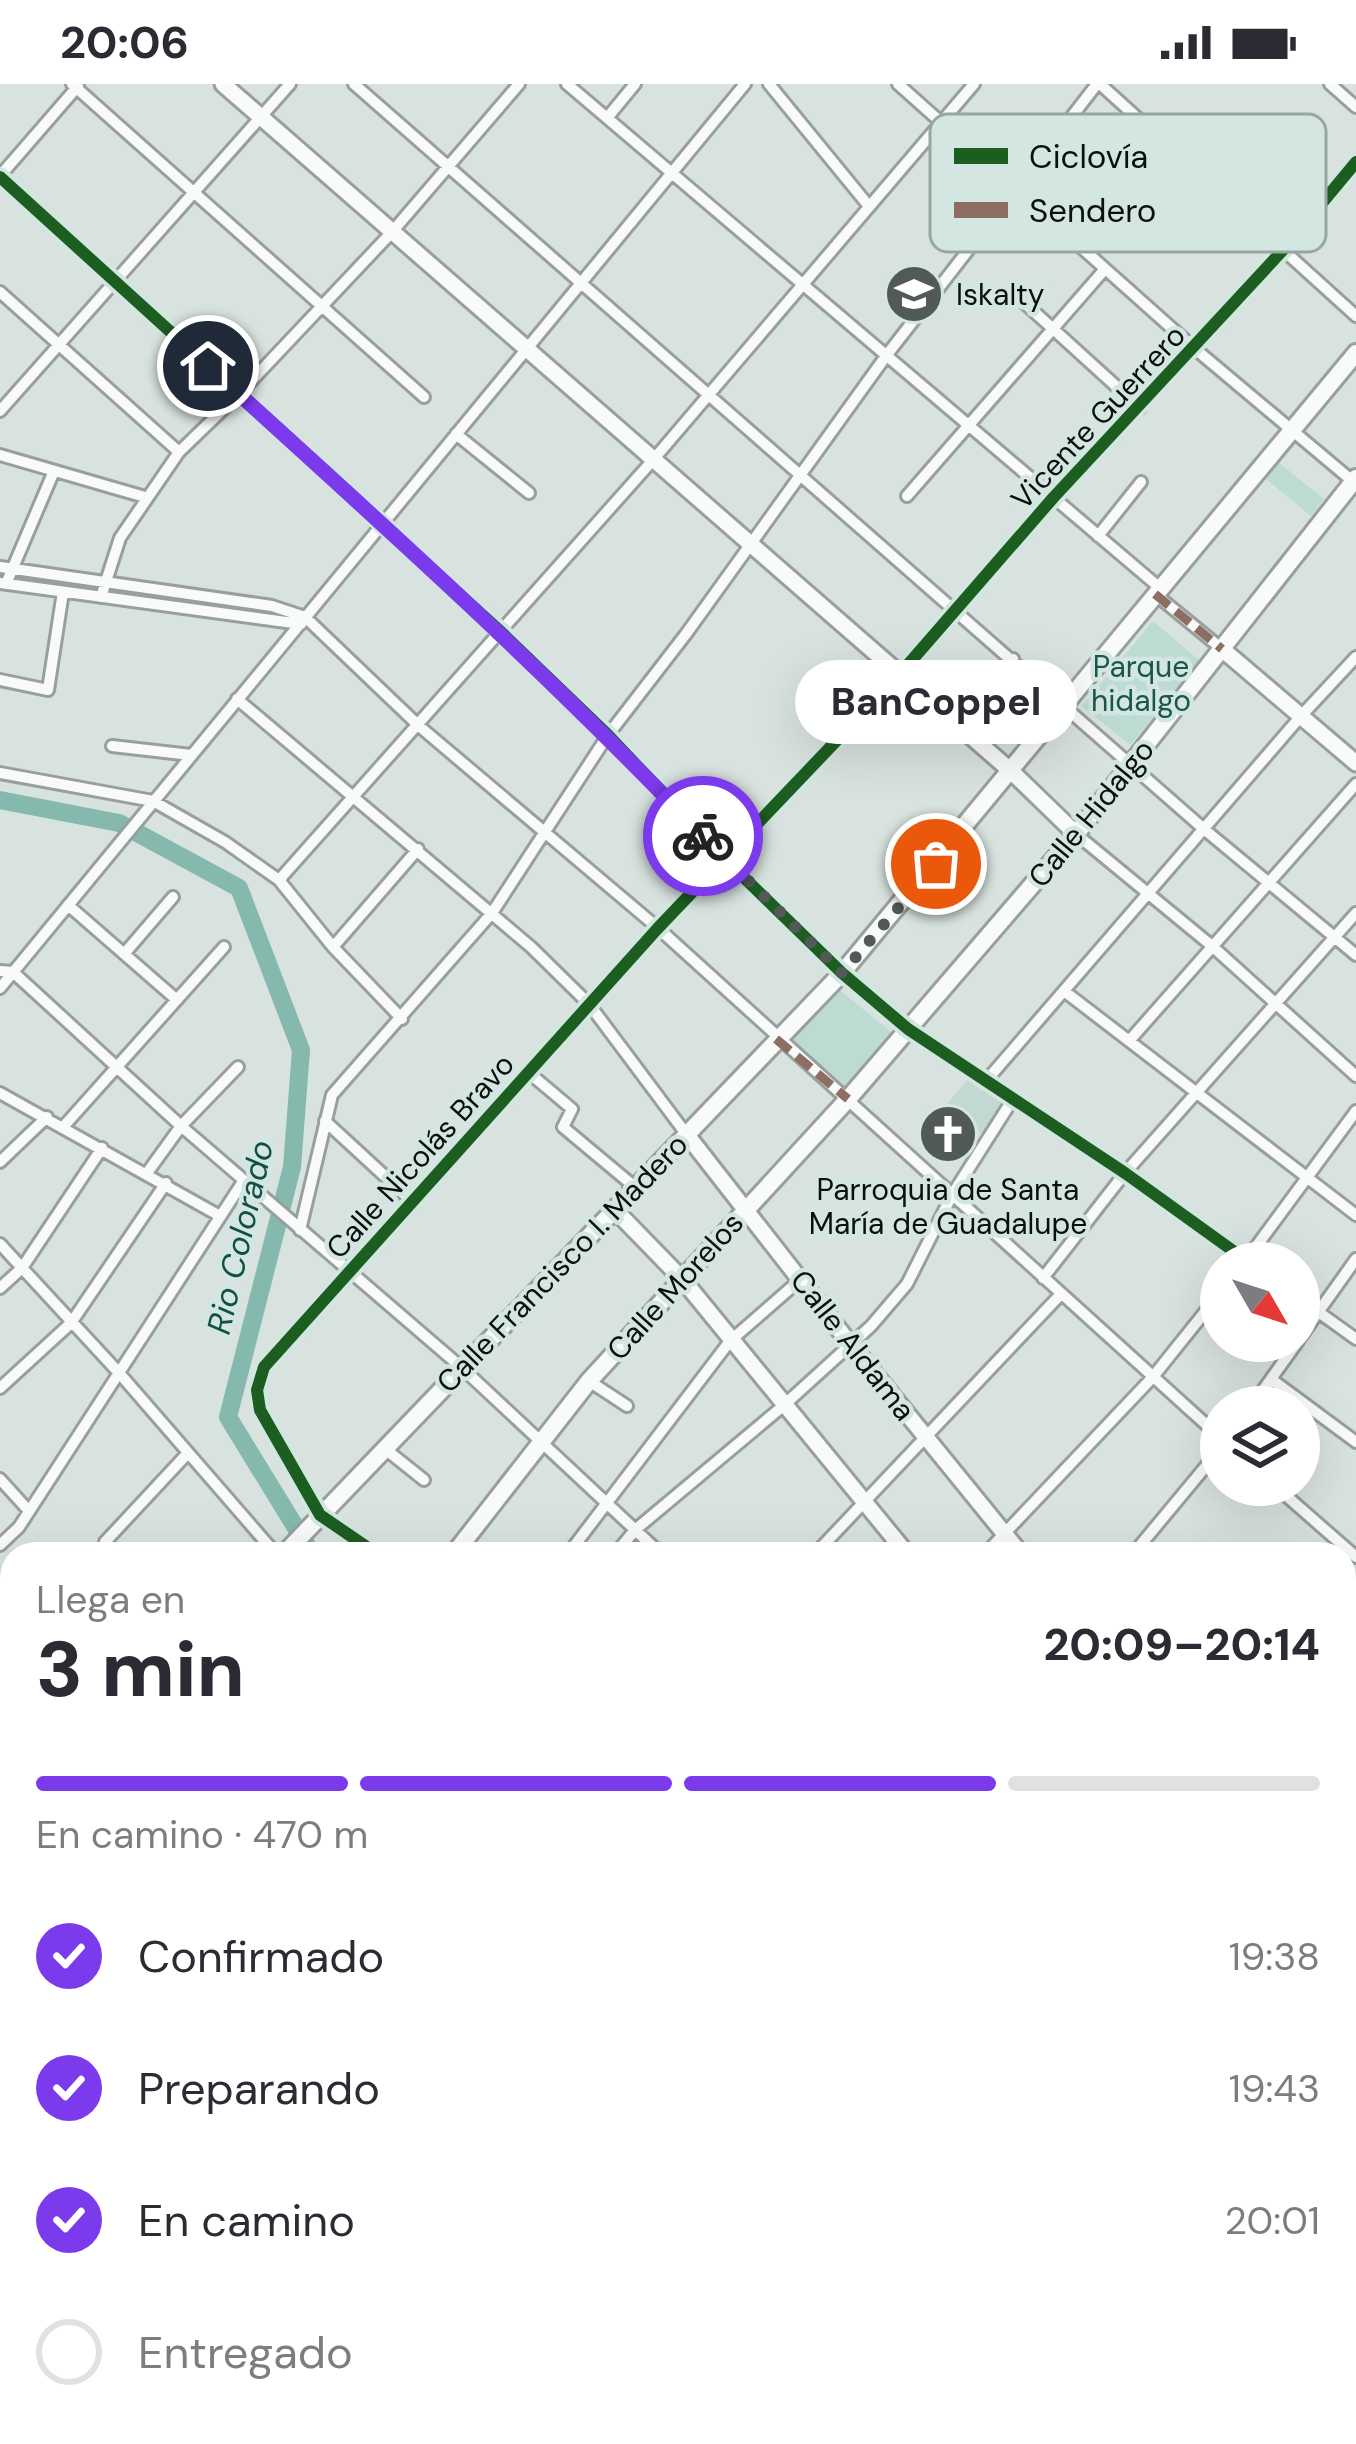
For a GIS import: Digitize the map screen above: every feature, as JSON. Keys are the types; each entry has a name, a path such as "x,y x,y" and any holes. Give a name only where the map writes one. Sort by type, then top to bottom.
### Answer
{"main road":[{"name":"Calle Francisco I. Madero","path":"294,1542 842,973 1356,353"},
{"name":"Calle Hidalgo","path":"908,1029 1076,834 1355,481"},
{"name":"Calle Morelos","path":"464,1542 589,1381 908,1029"}],"street":[{"path":"224,84 1356,1076"},
{"path":"1,409 290,84"},
{"path":"354,84 1205,830 1356,955"},
{"path":"103,591 120,538 178,452 392,232 519,84"},
{"path":"567,84 1098,536 1356,763"},
{"path":"607,118 635,84"},
{"path":"0,988 6,972 68,905 305,622 746,84"},
{"path":"769,84 868,205"},
{"path":"898,84 932,114"},
{"path":"946,114 974,84"},
{"path":"1075,114 1099,84 1132,114"},
{"path":"1330,84 1356,107"},
{"path":"424,397 76,85 0,177 501,632 842,973 908,1029 1220,1242"},
{"path":"279,880 653,460 930,133"},
{"name":"Vicente Guerrero","path":"1326,198 1356,162"},
{"path":"296,1226 332,1095 491,913 608,735 967,252"},
{"path":"1086,252 1355,481"},
{"name":"Vicente Guerrero","path":"726,860 1281,252"},
{"path":"1285,252 1356,316"},
{"path":"907,496 1105,269"},
{"path":"0,292 178,452"},
{"path":"1019,298 1140,408"},
{"path":"456,434 529,493"},
{"path":"0,455 145,497"},
{"path":"54,471 5,567 3,584 272,606 305,622 419,726 658,928 1200,1423"},
{"path":"1098,536 1141,482"},
{"path":"5,567 103,591"},
{"path":"0,680 48,690 63,592"},
{"path":"986,1081 1356,657"},
{"path":"949,718 981,678 1000,678 1012,659"},
{"path":"237,699 418,849 589,1004 687,1135"},
{"path":"112,746 191,754"},
{"path":"0,773 151,803 225,842 279,880 333,947 402,1019"},
{"path":"1129,1041 1356,784"},
{"path":"333,947 418,849"},
{"name":"Calle Nicolás Bravo","path":"320,1515 260,1410 257,1390 264,1367 658,928 726,860"},
{"path":"124,953 173,897"},
{"path":"68,905 177,1000"},
{"path":"1043,1279 1125,1173 1356,913"},
{"path":"64,1126 224,947"},
{"path":"6,972 461,1367 648,1542"},
{"path":"1064,991 1356,1215"},
{"path":"147,1173 181,1126 238,1066"},
{"path":"528,1072 572,1109 562,1127 636,1188"},
{"path":"0,1093 220,1216"},
{"path":"624,1542 851,1345 907,1284 952,1196 1013,1099"},
{"path":"1261,1242 1356,1111"},
{"path":"0,1162 47,1117"},
{"path":"326,1120 414,1203"},
{"name":"Calle Aldama","path":"687,1135 1011,1542"},
{"path":"0,1288 22,1268 102,1148"},
{"path":"3,1542 29,1511 244,1180"},
{"path":"0,1388 71,1322 166,1183"},
{"path":"615,1210 683,1280 897,1542"},
{"path":"0,1244 269,1542"},
{"path":"1320,1309 1356,1259"},
{"path":"578,1542 730,1341 802,1278"},
{"path":"826,1542 1060,1294"},
{"path":"1320,1313 1356,1339"},
{"path":"996,1542 1152,1378 1200,1318"},
{"path":"1265,1386 1282,1362"},
{"path":"1270,1379 1356,1442"},
{"path":"589,1381 627,1406"},
{"path":"384,1448 424,1480"},
{"path":"105,1542 188,1454"},
{"path":"1143,1542 1200,1469"},
{"path":"0,1479 29,1511"},
{"path":"1298,1506 1339,1542"},
{"path":"320,1515 359,1542"}],"shaded area":[{"path":"970,1077 1004,1101 983,1135 946,1105"}],"green space":[{"path":"1278,462 1324,499 1311,516 1265,478"},
{"name":"Parque hidalgo","path":"1153,621 1200,661 1130,745 1082,706"},
{"path":"837,988 896,1036 844,1097 782,1045"}],"waterway":[{"name":"Rio Colorado","path":"0,800 119,823 239,888 301,1050 292,1167 228,1417 305,1542"}],"marked path":[{"path":"1155,594 1222,649"},
{"path":"776,1039 848,1099"}],"cycle path":[{"path":"1326,198 1356,162"},
{"path":"0,177 501,632 842,973 908,1029 1221,1242"},
{"path":"359,1542 320,1515 260,1410 257,1390 264,1367 658,928 899,675 1053,498 1281,252"}],"way so far":[{"path":"703,836 842,973 936,864"}],"place":[{"name":"Iskalty","path":"914,294"},
{"name":"BanCoppel","path":"936,864"},
{"name":"Parroquia de Santa María de Guadalupe","path":"948,1134"}],"route":[{"path":"208,366 501,632 703,836"}]}
